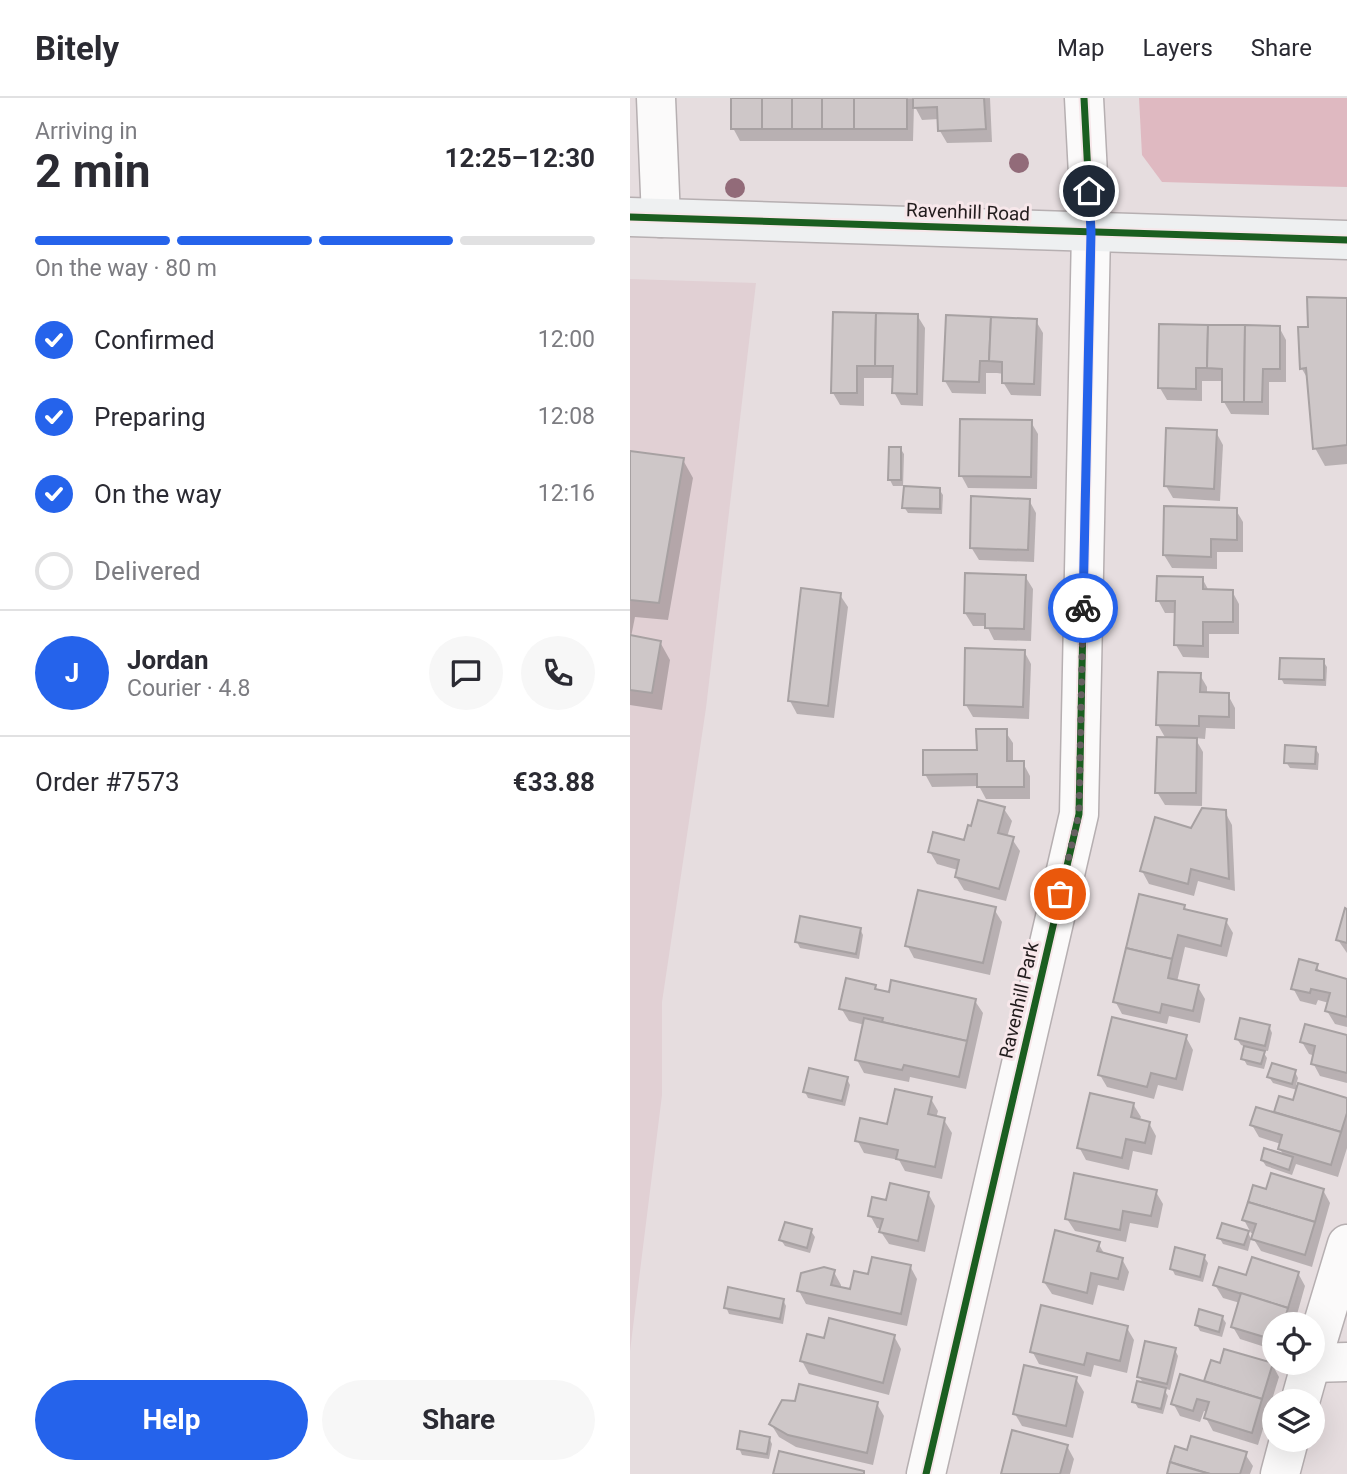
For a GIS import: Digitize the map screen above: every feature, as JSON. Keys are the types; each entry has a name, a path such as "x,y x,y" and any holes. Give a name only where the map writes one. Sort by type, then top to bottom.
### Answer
{"main road":[{"name":"Ravenhill Road","path":"645,218 1347,240"}],"street":[{"path":"645,218 656,98"},
{"name":"Ravenhill Park","path":"926,1474 1079,814 1091,232 1084,98"},
{"path":"1325,1318 1347,1244"},
{"path":"1325,1362 1347,1362"},
{"path":"1280,1474 1286,1452"}],"shaded area":[{"path":"1139,98 1347,98 1347,187 1162,182 1142,155"},
{"path":"630,279 756,283 706,708 662,1002 662,1095 630,1351"}],"building":[{"path":"731,98 762,98 762,129 731,129"},
{"path":"762,98 792,98 792,129 762,129"},
{"path":"792,98 822,98 822,129 792,129"},
{"path":"822,98 854,98 854,129 822,129"},
{"path":"854,98 907,98 907,129 854,129"},
{"path":"913,98 984,98 986,129 938,131 937,107 913,108"},
{"path":"1307,297 1347,298 1347,445 1313,449 1306,368 1300,369 1298,327 1308,327"},
{"path":"833,312 876,313 875,366 857,366 857,393 831,393"},
{"path":"876,313 918,314 917,394 892,393 893,366 875,366"},
{"path":"946,315 991,317 989,361 980,361 979,382 943,381"},
{"path":"991,317 1037,319 1034,384 1002,383 1002,362 989,361"},
{"path":"1159,324 1208,325 1207,368 1196,368 1196,389 1158,388"},
{"path":"1208,325 1245,325 1244,402 1222,402 1222,369 1207,368"},
{"path":"1245,325 1280,326 1280,369 1263,369 1262,402 1244,402"},
{"path":"960,419 1032,420 1031,477 959,476"},
{"path":"1166,428 1217,430 1214,489 1164,486"},
{"path":"889,447 901,447 901,480 888,480"},
{"path":"630,451 684,458 659,603 630,600"},
{"path":"904,486 940,488 940,509 902,508"},
{"path":"971,496 1030,499 1028,550 970,548"},
{"path":"1164,506 1237,508 1237,540 1211,539 1211,557 1163,555"},
{"path":"965,573 1026,575 1024,629 985,628 985,614 964,613"},
{"path":"1157,576 1203,577 1203,589 1233,590 1233,622 1203,622 1203,646 1174,645 1175,601 1156,601"},
{"path":"801,588 841,593 828,706 788,701"},
{"path":"630,635 661,641 652,693 630,690"},
{"path":"965,648 1025,650 1023,707 964,705"},
{"path":"1280,658 1324,659 1324,680 1279,679"},
{"path":"1158,672 1201,673 1200,692 1229,693 1229,717 1199,716 1199,726 1156,725"},
{"path":"976,729 1007,729 1007,761 1024,761 1024,787 977,787 977,774 923,775 923,750 977,750"},
{"path":"1157,737 1197,738 1196,793 1155,793"},
{"path":"1285,745 1316,747 1315,764 1284,763"},
{"path":"978,800 1005,807 998,833 1014,837 999,889 955,877 959,860 928,852 933,832 964,840"},
{"path":"1202,808 1226,810 1229,879 1191,869 1188,884 1140,871 1155,817 1191,828"},
{"path":"918,890 996,907 983,963 905,946"},
{"path":"1139,894 1185,905 1184,909 1227,919 1221,946 1178,935 1172,959 1126,948"},
{"path":"1345,908 1347,909 1347,943 1336,940"},
{"path":"800,916 861,928 856,954 795,942"},
{"path":"1126,948 1172,959 1168,978 1199,985 1193,1011 1162,1004 1160,1013 1113,1002"},
{"path":"1299,959 1318,964 1316,970 1347,979 1347,1017 1325,1011 1330,993 1291,989"},
{"path":"846,978 876,985 875,989 889,992 891,980 976,999 967,1041 882,1022 883,1018 839,1009"},
{"path":"1112,1017 1187,1035 1176,1079 1151,1073 1147,1087 1098,1075"},
{"path":"864,1018 967,1041 959,1077 904,1065 902,1070 855,1060"},
{"path":"1240,1018 1270,1025 1265,1046 1235,1039"},
{"path":"1305,1024 1347,1035 1347,1073 1311,1064 1315,1046 1300,1042"},
{"path":"1244,1046 1265,1051 1261,1064 1241,1059"},
{"path":"1272,1063 1296,1070 1292,1084 1267,1077"},
{"path":"809,1068 848,1077 842,1101 803,1092"},
{"path":"1298,1083 1347,1098 1347,1113 1341,1132 1274,1112 1279,1096 1293,1100"},
{"path":"895,1089 932,1097 928,1114 945,1118 935,1167 896,1159 898,1150 855,1141 860,1118 887,1124"},
{"path":"1090,1093 1134,1103 1131,1117 1150,1122 1145,1143 1126,1139 1122,1158 1077,1148"},
{"path":"1256,1107 1341,1132 1331,1165 1278,1149 1282,1135 1250,1125"},
{"path":"1264,1148 1293,1157 1289,1170 1261,1160"},
{"path":"1074,1173 1157,1190 1151,1216 1123,1211 1120,1230 1065,1219"},
{"path":"1271,1173 1324,1189 1315,1222 1248,1202 1253,1185 1266,1189"},
{"path":"890,1183 929,1192 918,1241 879,1232 883,1219 868,1216 872,1197 886,1200"},
{"path":"1248,1202 1315,1222 1305,1255 1251,1239 1256,1224 1242,1220"},
{"path":"785,1222 812,1229 807,1248 779,1240"},
{"path":"1222,1223 1249,1231 1244,1245 1217,1238"},
{"path":"1055,1230 1100,1242 1097,1251 1123,1258 1118,1279 1091,1273 1087,1293 1043,1282"},
{"path":"1175,1247 1205,1255 1200,1277 1170,1269"},
{"path":"872,1257 911,1265 901,1314 797,1291 801,1273 824,1267 835,1270 831,1285 850,1289 854,1271 868,1274"},
{"path":"1252,1257 1299,1272 1288,1308 1213,1285 1219,1267 1246,1275"},
{"path":"728,1287 784,1299 780,1319 724,1308"},
{"path":"1241,1293 1288,1308 1287,1312 1262,1312 1262,1336 1231,1327"},
{"path":"1041,1305 1128,1326 1120,1361 1087,1353 1084,1365 1030,1352"},
{"path":"1199,1309 1223,1316 1219,1332 1195,1325"},
{"path":"829,1318 895,1335 883,1383 800,1361 807,1334 824,1338"},
{"path":"1145,1341 1176,1348 1167,1384 1137,1377"},
{"path":"1224,1349 1262,1360 1262,1375 1269,1375 1265,1389 1262,1389 1262,1399 1204,1381 1211,1360 1220,1363"},
{"path":"1024,1365 1077,1377 1066,1426 1013,1414"},
{"path":"1180,1374 1262,1399 1252,1433 1204,1418 1209,1402 1197,1399 1193,1411 1171,1404"},
{"path":"1137,1381 1166,1388 1161,1409 1132,1402"},
{"path":"799,1384 878,1402 867,1453 788,1435 769,1424 782,1400 795,1401"},
{"path":"1012,1430 1068,1445 1060,1474 1001,1474"},
{"path":"740,1431 770,1437 767,1454 737,1449"},
{"path":"1191,1436 1247,1452 1240,1474 1210,1474 1170,1462 1175,1446 1187,1450"},
{"path":"779,1451 864,1471 864,1474 773,1474"},
{"path":"1170,1462 1182,1466 1210,1474 1167,1474"}],"cycle path":[{"path":"926,1474 1079,814 1091,232 1084,98"},
{"path":"630,217 1347,240"}],"way so far":[{"path":"1060,894 1079,814 1083,608"}],"route":[{"path":"1083,608 1091,232 1089,191"}]}
